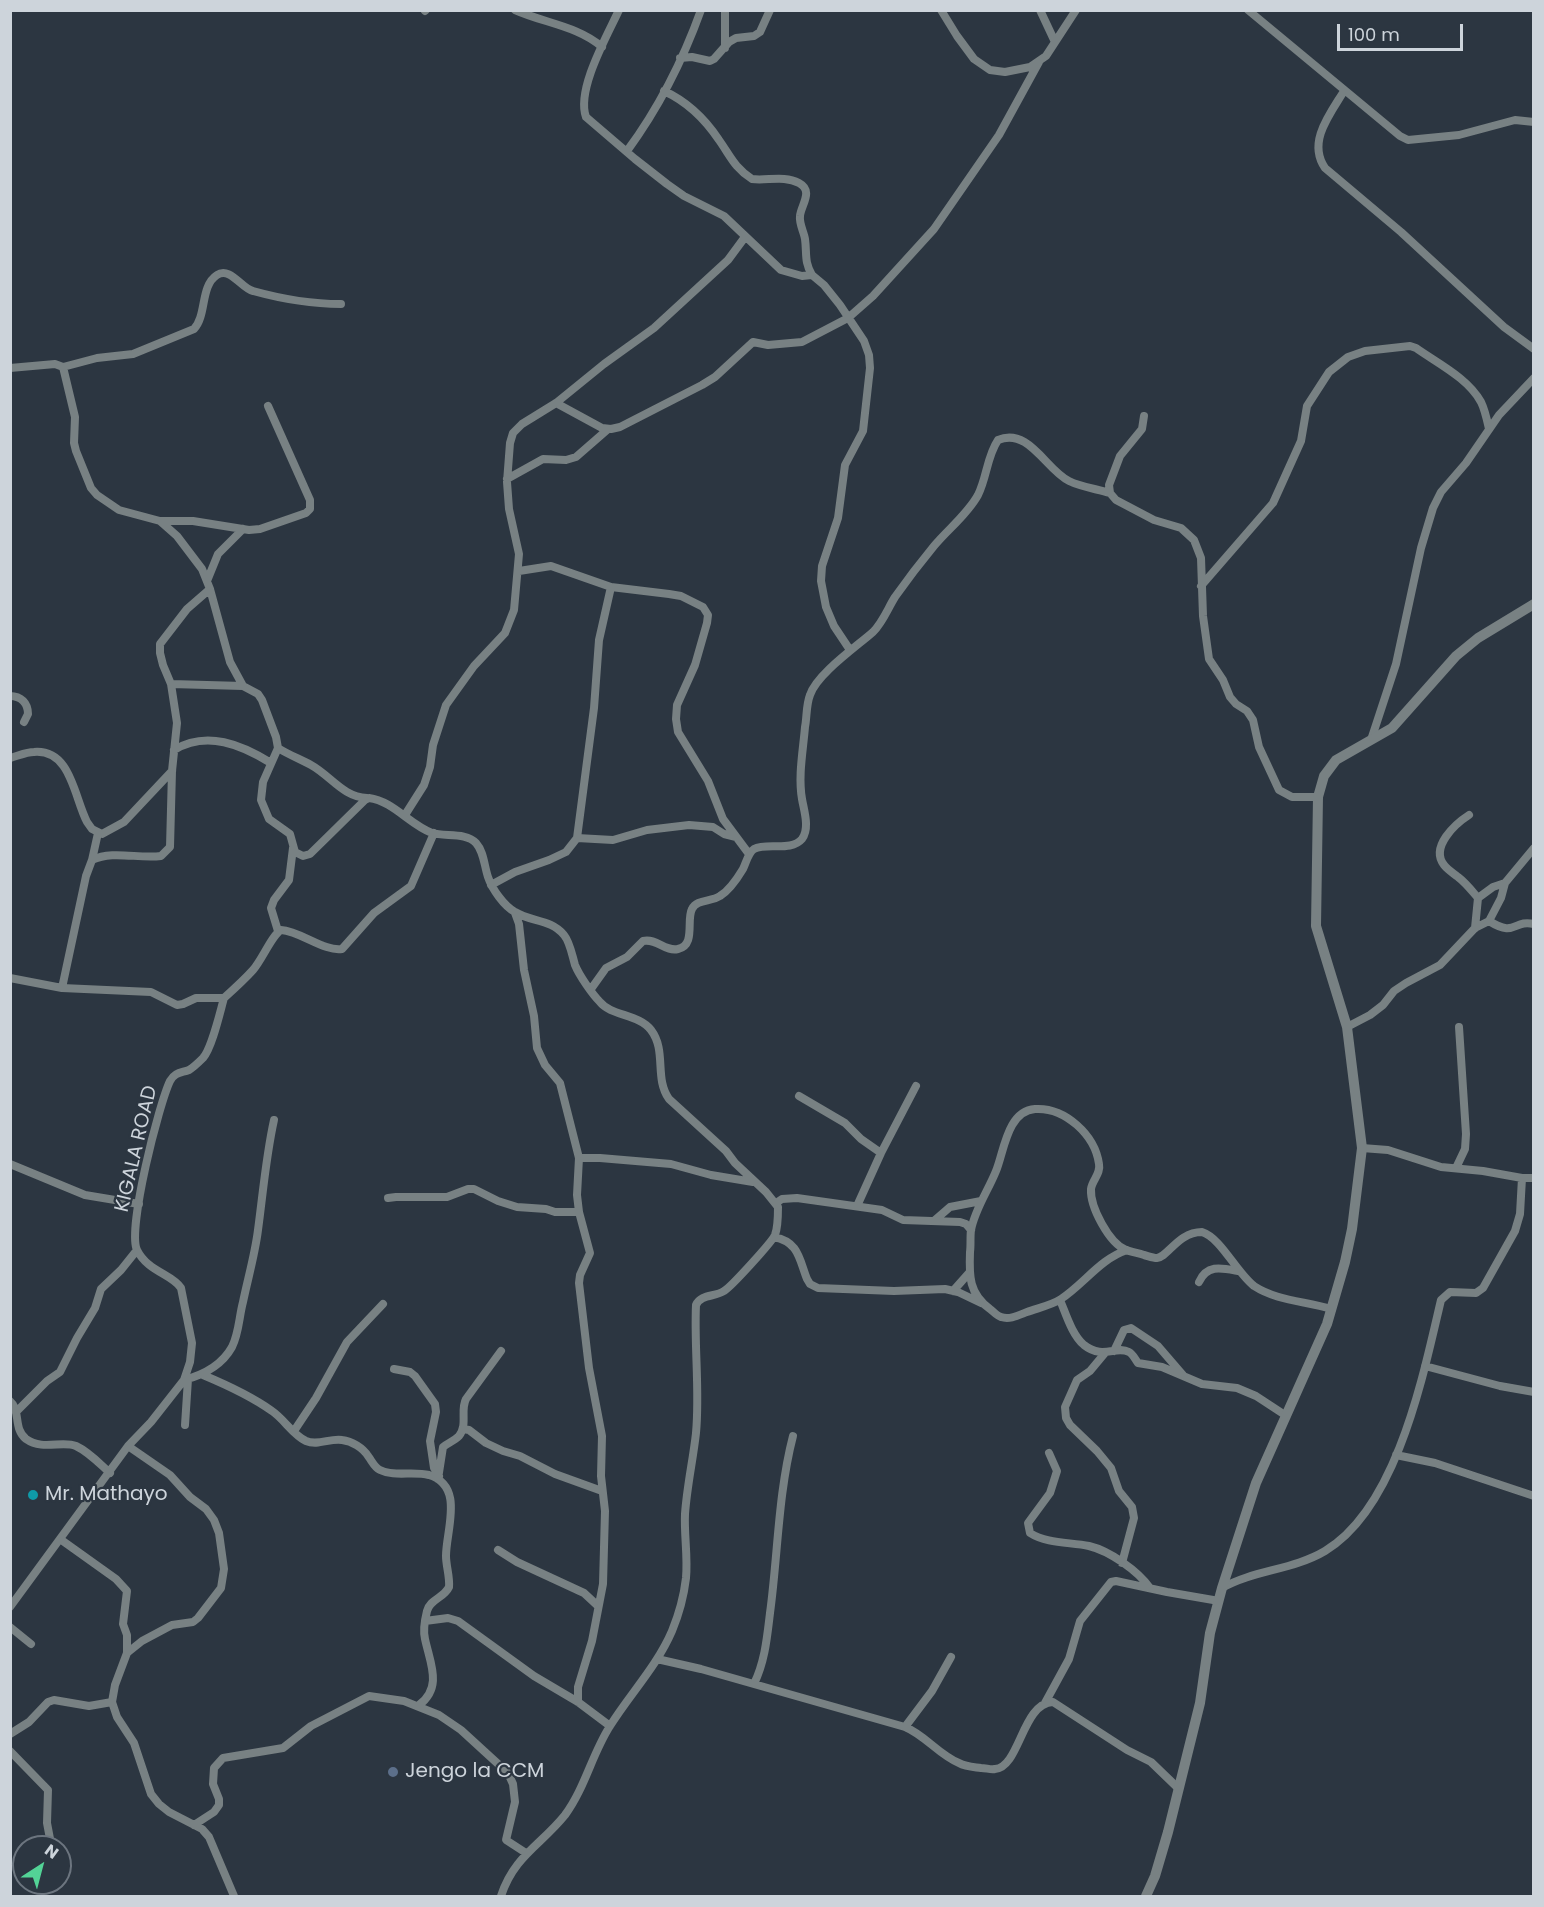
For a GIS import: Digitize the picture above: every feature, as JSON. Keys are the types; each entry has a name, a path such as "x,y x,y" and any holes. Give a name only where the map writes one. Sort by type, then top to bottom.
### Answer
{"street":[{"path":"515,10 531,18 591,38 602,48"},
{"path":"619,10 590,76 584,96 583,109 586,117 635,159 684,196 724,216 781,270 802,276 812,275"},
{"path":"627,151 647,125 701,10"},
{"path":"724,48 725,10"},
{"path":"680,58 692,57 710,61 736,38 754,36 760,32 770,10"},
{"path":"942,10 974,59 990,70 1005,72 1021,70 1039,62 1046,56 1076,10"},
{"path":"1040,10 1055,42"},
{"path":"1248,10 1344,91 1408,140 1459,135 1515,120 1533,122"},
{"path":"507,478 543,459 566,460 576,457 608,430 620,427 715,377 753,342 768,345 802,342 848,318 873,296 934,229 999,135 1039,62"},
{"path":"664,91 698,113 718,139 730,160 752,179 791,180 803,187 807,196 800,220 805,240 807,266 812,275 824,285 867,348 870,362 869,380 862,436 845,465 839,511 822,566 821,581 830,616 850,650"},
{"path":"1344,91 1324,123 1318,142 1320,159 1325,168 1401,232 1504,327 1533,349"},
{"path":"405,815 424,785 430,767 433,745 446,705 474,666 498,642 510,624 514,610 519,571 518,543 508,509 507,478 513,433 654,328 728,260 745,237"},
{"path":"10,368 55,364 63,368 98,358 133,354 194,329 199,324 209,284 218,274 222,273 230,275 252,291 303,302 341,304"},
{"path":"1200,587 1273,503 1301,441 1307,406 1329,372 1348,357 1386,348 1410,346 1416,348 1461,379 1479,399 1489,429"},
{"path":"63,368 75,417 74,443 91,488 119,510 160,521 211,522 243,529 260,529 306,513 311,504 268,406"},
{"path":"1371,740 1396,664 1421,548 1433,508 1441,492 1466,463 1499,415 1533,378"},
{"path":"556,403 608,430"},
{"path":"1144,416 1142,429 1120,456 1109,485 1110,493 1116,500 1127,506 1161,523 1176,526 1194,540 1201,558 1200,587 1204,634 1209,659 1223,680 1230,697 1247,711 1253,720 1259,747 1275,785 1292,797 1318,797"},
{"path":"591,989 606,968 627,957 644,941 654,940 671,949 684,946 688,939 692,908 700,902 718,898 727,891 756,848 795,844 804,835 806,818 800,785 808,700 816,682 860,640 875,629 895,597 932,548 969,509 981,489 993,448 1000,439 1012,437 1021,440 1035,449 1052,468 1070,482 1110,493"},
{"path":"160,521 169,527 202,569 209,585 230,662 243,686"},
{"path":"92,860 103,855 147,858 161,856 168,850 171,843 172,771 177,723 171,684 163,665 160,644 209,585 218,554 243,529"},
{"path":"519,571 551,566 611,587 681,596 701,605 706,611 707,623 702,644 677,705 678,732 682,742 708,781 718,810 750,854"},
{"path":"491,885 515,872 566,852 577,838 594,708 599,640 611,587"},
{"path":"1146,1896 1155,1876 1179,1789 1200,1703 1210,1634 1222,1588 1256,1483 1327,1324 1352,1229 1362,1148 1347,1027 1316,926 1315,863 1318,797 1324,776 1336,760 1392,728 1456,656 1478,638 1533,604"},
{"path":"10,978 62,988 151,992 177,1005 196,998 224,998 253,970 267,952 278,931 271,908 289,879 292,848 290,834 273,823 262,806 261,793 278,748 276,737 262,700 251,689 243,686 171,684"},
{"path":"10,696 19,698 26,704 28,714 24,722"},
{"path":"174,750 194,741 219,741 251,750 271,763"},
{"path":"278,748 314,767 345,792 356,797 377,800 434,833 462,836 475,841 483,856 491,885 515,913 519,924 537,1048 545,1065 560,1083 579,1158 577,1195 590,1253 580,1275 579,1283 589,1368 602,1436 602,1491 605,1511 603,1568 598,1606 592,1641 578,1687 578,1702"},
{"path":"10,758 44,752 63,764 87,822 98,833"},
{"path":"98,833 107,832 124,822 172,771"},
{"path":"292,848 297,854 303,856 310,854 367,798"},
{"path":"1468,815 1457,822 1446,835 1441,851 1441,861 1478,898 1475,928"},
{"path":"577,838 613,840 647,830 688,825 713,826 724,834 736,837"},
{"path":"62,988 86,876 98,833"},
{"path":"278,931 290,931 333,949 342,948 374,913 411,886 434,833"},
{"path":"1347,1027 1383,1005 1394,991 1440,965 1475,928 1489,921 1501,898 1505,883 1533,848"},
{"path":"1478,898 1493,887 1505,883"},
{"path":"501,1896 507,1881 526,1853 563,1817 578,1796 609,1726 657,1659 672,1631 681,1605 686,1578 687,1485 696,1433 698,1373 696,1305 698,1300 718,1295 737,1281 774,1237 778,1214 776,1203 753,1182 726,1151 669,1099 663,1089 660,1053 651,1029 634,1018 601,1004 576,967 564,934 547,923 515,913"},
{"path":"1489,921 1510,930 1526,923 1533,924"},
{"name":"KIGALA ROAD","path":"137,1250 135,1239 139,1204 155,1131 169,1083 177,1072 193,1067 207,1053 224,998"},
{"path":"1456,1168 1465,1149 1466,1134 1459,1027"},
{"path":"857,1206 916,1086"},
{"path":"799,1096 845,1124 881,1154"},
{"path":"1126,1250 1093,1270 1060,1300 1012,1318 1001,1317 984,1304 976,1294 969,1273 971,1230 997,1169 1002,1149 1014,1124 1024,1113 1031,1110 1064,1116 1079,1127 1090,1140 1100,1163 1098,1175 1091,1190 1098,1215 1115,1242 1126,1250 1154,1258 1160,1257 1179,1240 1202,1232 1215,1239 1238,1271 1255,1286 1272,1295 1331,1309"},
{"path":"10,1607 128,1446 186,1380 203,1375 225,1356 232,1345 240,1324 241,1310 250,1277 274,1120"},
{"path":"1362,1148 1388,1150 1441,1167 1533,1178"},
{"path":"579,1158 671,1164 711,1175 753,1182"},
{"path":"10,1164 85,1195 139,1204"},
{"path":"1222,1588 1239,1578 1305,1560 1323,1552 1351,1529 1368,1507 1396,1455 1413,1413 1441,1300 1450,1292 1476,1293 1480,1291 1515,1231 1520,1214 1521,1178"},
{"path":"388,1198 447,1197 474,1189 498,1201 517,1207 540,1208 555,1212 579,1212"},
{"path":"776,1203 782,1199 798,1198 857,1206 882,1210 903,1220 960,1222 966,1224 971,1230"},
{"path":"935,1220 950,1207 981,1202"},
{"path":"774,1237 792,1244 810,1284 819,1288 925,1291 935,1289 953,1291 984,1304"},
{"path":"16,1412 47,1381 60,1372 76,1338 95,1308 100,1289 122,1270 137,1250 156,1272 177,1283 181,1288 192,1343 186,1380 185,1425"},
{"path":"1199,1282 1206,1271 1212,1269 1238,1271"},
{"path":"953,1291 969,1273"},
{"path":"1060,1300 1080,1341 1090,1349 1100,1353 1123,1350 1129,1352 1138,1362 1162,1367 1202,1384 1237,1388 1256,1396 1285,1415"},
{"path":"294,1431 316,1398 347,1342 383,1304"},
{"path":"1122,1563 1134,1518 1132,1507 1119,1491 1111,1468 1070,1425 1066,1418 1065,1407 1077,1380 1109,1352 1124,1330 1131,1328 1158,1346 1184,1376"},
{"path":"439,1478 443,1448 458,1437 463,1429 465,1399 501,1351"},
{"path":"1425,1366 1500,1386 1533,1392"},
{"path":"394,1369 410,1372 415,1376 435,1404 436,1412 430,1441 434,1468 452,1502 446,1556 449,1581 447,1592 429,1604 425,1621 424,1632 431,1661 432,1687 430,1695 419,1705"},
{"path":"203,1375 271,1410 299,1437 312,1442 342,1440 352,1443 361,1448 375,1467 381,1471 411,1472 439,1478"},
{"path":"10,1401 16,1406 22,1435 27,1439 41,1444 75,1446 110,1473"},
{"path":"463,1429 469,1430 486,1443 503,1451 520,1456 555,1474 602,1491"},
{"path":"754,1684 763,1660 776,1569 782,1484 793,1436"},
{"path":"127,1653 142,1641 172,1625 193,1622 198,1618 221,1588 224,1569 219,1533 206,1509 190,1497 170,1475 128,1446"},
{"path":"1049,1453 1057,1471 1050,1493 1028,1523 1030,1533 1048,1540 1092,1546 1140,1574 1150,1588"},
{"path":"1396,1455 1435,1463 1533,1496"},
{"path":"60,1539 124,1586 127,1591 123,1624 127,1635 127,1653 115,1685 112,1702 117,1717 134,1743 151,1794 169,1812 202,1829 209,1837 234,1896"},
{"path":"498,1550 517,1562 584,1593 598,1606"},
{"path":"657,1659 905,1727 914,1730 957,1763 994,1770 1005,1765 1027,1726 1045,1702 1069,1659 1080,1621 1106,1587 1116,1581 1219,1601"},
{"path":"425,1621 448,1618 458,1621 534,1676 578,1702 609,1726"},
{"path":"10,1628 31,1644"},
{"path":"905,1727 932,1691 951,1657"},
{"path":"194,1825 214,1812 219,1805 213,1784 214,1768 223,1758 283,1748 311,1726 369,1696 419,1705 452,1722 508,1773 513,1784 515,1802 506,1840 526,1853"},
{"path":"10,1734 29,1722 48,1702 54,1700 89,1706 112,1702"},
{"path":"1045,1702 1053,1702 1127,1750 1151,1762 1179,1789"},
{"path":"10,1751 48,1790 47,1823 49,1835"}],"place":[{"name":"Mr. Mathayo","path":"33,1495"},
{"name":"Jengo la CCM","path":"393,1772"}]}
